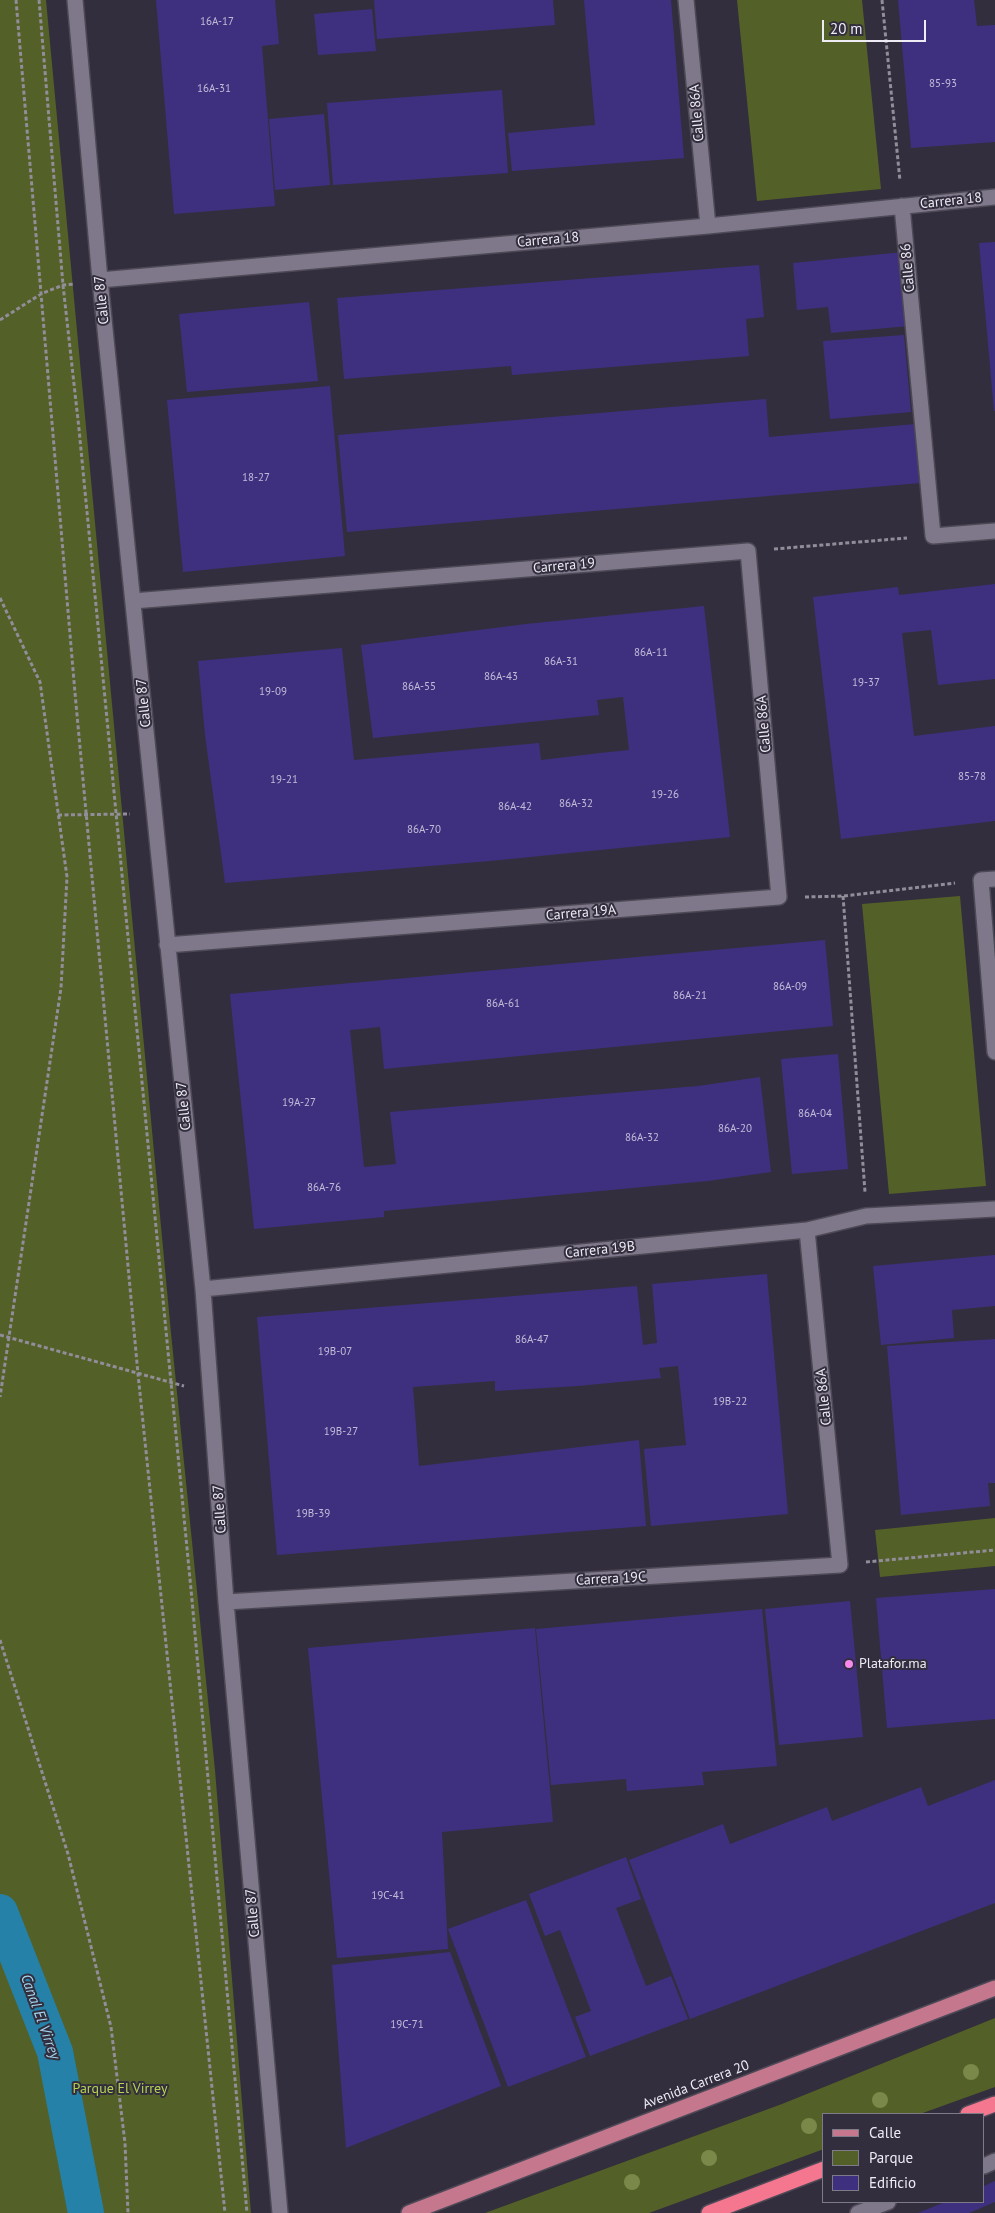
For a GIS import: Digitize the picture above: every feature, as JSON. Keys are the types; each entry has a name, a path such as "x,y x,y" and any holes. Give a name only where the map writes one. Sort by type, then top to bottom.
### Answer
{"highway":[{"path":"971,2113 995,2104"},
{"path":"709,2213 822,2170"}],"main road":[{"name":"Avenida Carrera 20","path":"409,2213 995,1988"}],"street":[{"name":"Calle 87","path":"75,0 100,280 203,1289 226,1602 280,2213"},
{"name":"Calle 86A","path":"686,0 708,226"},
{"name":"Carrera 18","path":"100,280 708,226 995,197"},
{"name":"Calle 86","path":"902,206 934,536"},
{"path":"934,536 995,531"},
{"name":"Calle 86A","path":"748,551 779,897"},
{"name":"Carrera 19","path":"133,601 748,551"},
{"path":"988,879 995,1052"},
{"name":"Carrera 19A","path":"167,945 779,897"},
{"name":"Carrera 19B","path":"203,1289 807,1230 866,1216 995,1209"},
{"name":"Calle 86A","path":"807,1230 840,1565"},
{"name":"Carrera 19C","path":"226,1602 840,1565"},
{"path":"858,2213 885,2203"}],"path":[{"path":"16,0 86,815 138,1374 224,2213"},
{"path":"39,0 64,285 171,1384 247,2213"},
{"path":"882,0 902,206"},
{"path":"0,320 41,294 64,285 100,280"},
{"path":"748,551 934,536"},
{"path":"0,598 40,682 67,877 61,988 0,1397"},
{"path":"58,815 154,813"},
{"path":"779,897 843,896 988,879"},
{"path":"843,896 866,1216"},
{"path":"0,1335 171,1384 211,1392"},
{"path":"840,1565 995,1550"},
{"path":"0,1640 68,1854 111,2027 125,2143 128,2213"}],"green space":[{"name":"Parque El Virrey","path":"0,0 46,0 171,1333 215,1770 251,2213 0,2213"},
{"path":"737,0 862,0 881,189 757,201"},
{"path":"960,896 986,1186 889,1194 862,904"},
{"path":"995,1518 995,1566 880,1577 875,1530"},
{"path":"995,2018 995,2087 923,2113 822,2113 822,2150 649,2213 485,2213 782,2104"}],"building":[{"path":"156,0 275,0 279,44 262,46 275,206 174,214"},
{"path":"374,0 553,0 555,25 377,39"},
{"path":"584,0 671,0 684,158 512,171 508,133 595,125"},
{"path":"898,0 974,0 977,26 995,25 995,142 911,148"},
{"path":"372,9 376,51 318,55 314,14"},
{"path":"502,90 508,173 333,185 327,103"},
{"path":"324,114 330,185 275,190 269,119"},
{"path":"995,242 995,411 994,411 979,243"},
{"path":"903,252 909,326 831,333 828,307 797,310 793,263"},
{"path":"759,265 764,317 746,319 749,356 512,375 511,366 344,379 337,298"},
{"path":"309,302 318,381 187,392 179,314"},
{"path":"904,335 911,412 830,419 823,341"},
{"path":"330,386 345,556 183,572 167,400"},
{"path":"766,399 769,437 916,424 921,483 347,532 338,435"},
{"path":"995,584 995,679 938,685 931,630 902,633 914,736 995,726 995,821 841,839 813,597 898,587 899,595"},
{"path":"704,606 730,837 490,861 225,883 205,735 198,661 342,648 354,760 539,743 541,760 629,750 623,697 597,700 599,715 373,738 361,645 526,624"},
{"path":"825,940 833,1026 384,1069 380,1027 350,1030 364,1167 396,1164 390,1112 698,1086 760,1077 771,1172 708,1181 384,1211 384,1217 254,1229 230,994"},
{"path":"838,1054 848,1169 792,1174 781,1059"},
{"path":"995,1255 995,1306 952,1310 954,1338 881,1345 873,1266"},
{"path":"767,1274 788,1514 651,1526 644,1449 686,1445 678,1366 659,1368 661,1378 578,1386 495,1391 495,1381 413,1387 419,1466 639,1440 646,1526 277,1555 257,1317 637,1286 643,1345 657,1343 652,1284"},
{"path":"995,1339 995,1483 988,1483 990,1506 901,1515 887,1346"},
{"path":"995,1589 995,1719 887,1728 876,1598"},
{"path":"850,1601 863,1737 779,1745 765,1609"},
{"path":"762,1609 777,1766 702,1772 704,1785 627,1791 626,1779 551,1785 536,1629"},
{"path":"535,1628 553,1822 442,1832 448,1949 337,1958 308,1648"},
{"path":"995,1780 995,1903 690,2019 629,1860 723,1824 730,1844 827,1807 832,1821 921,1787 928,1806"},
{"path":"626,1857 641,1899 616,1908 646,1986 671,1976 688,2019 590,2056 575,2017 591,2011 560,1930 545,1936 529,1894"},
{"path":"526,1900 586,2057 508,2087 448,1929"},
{"path":"450,1952 501,2086 346,2148 332,1965"},
{"path":"995,2181 995,2202 969,2213 918,2213 943,2203 985,2203 985,2186"}],"waterway":[{"name":"Canal El Virrey","path":"0,1912 55,2052 86,2213"}],"place":[{"name":"Platafor.ma","path":"849,1664"}]}
